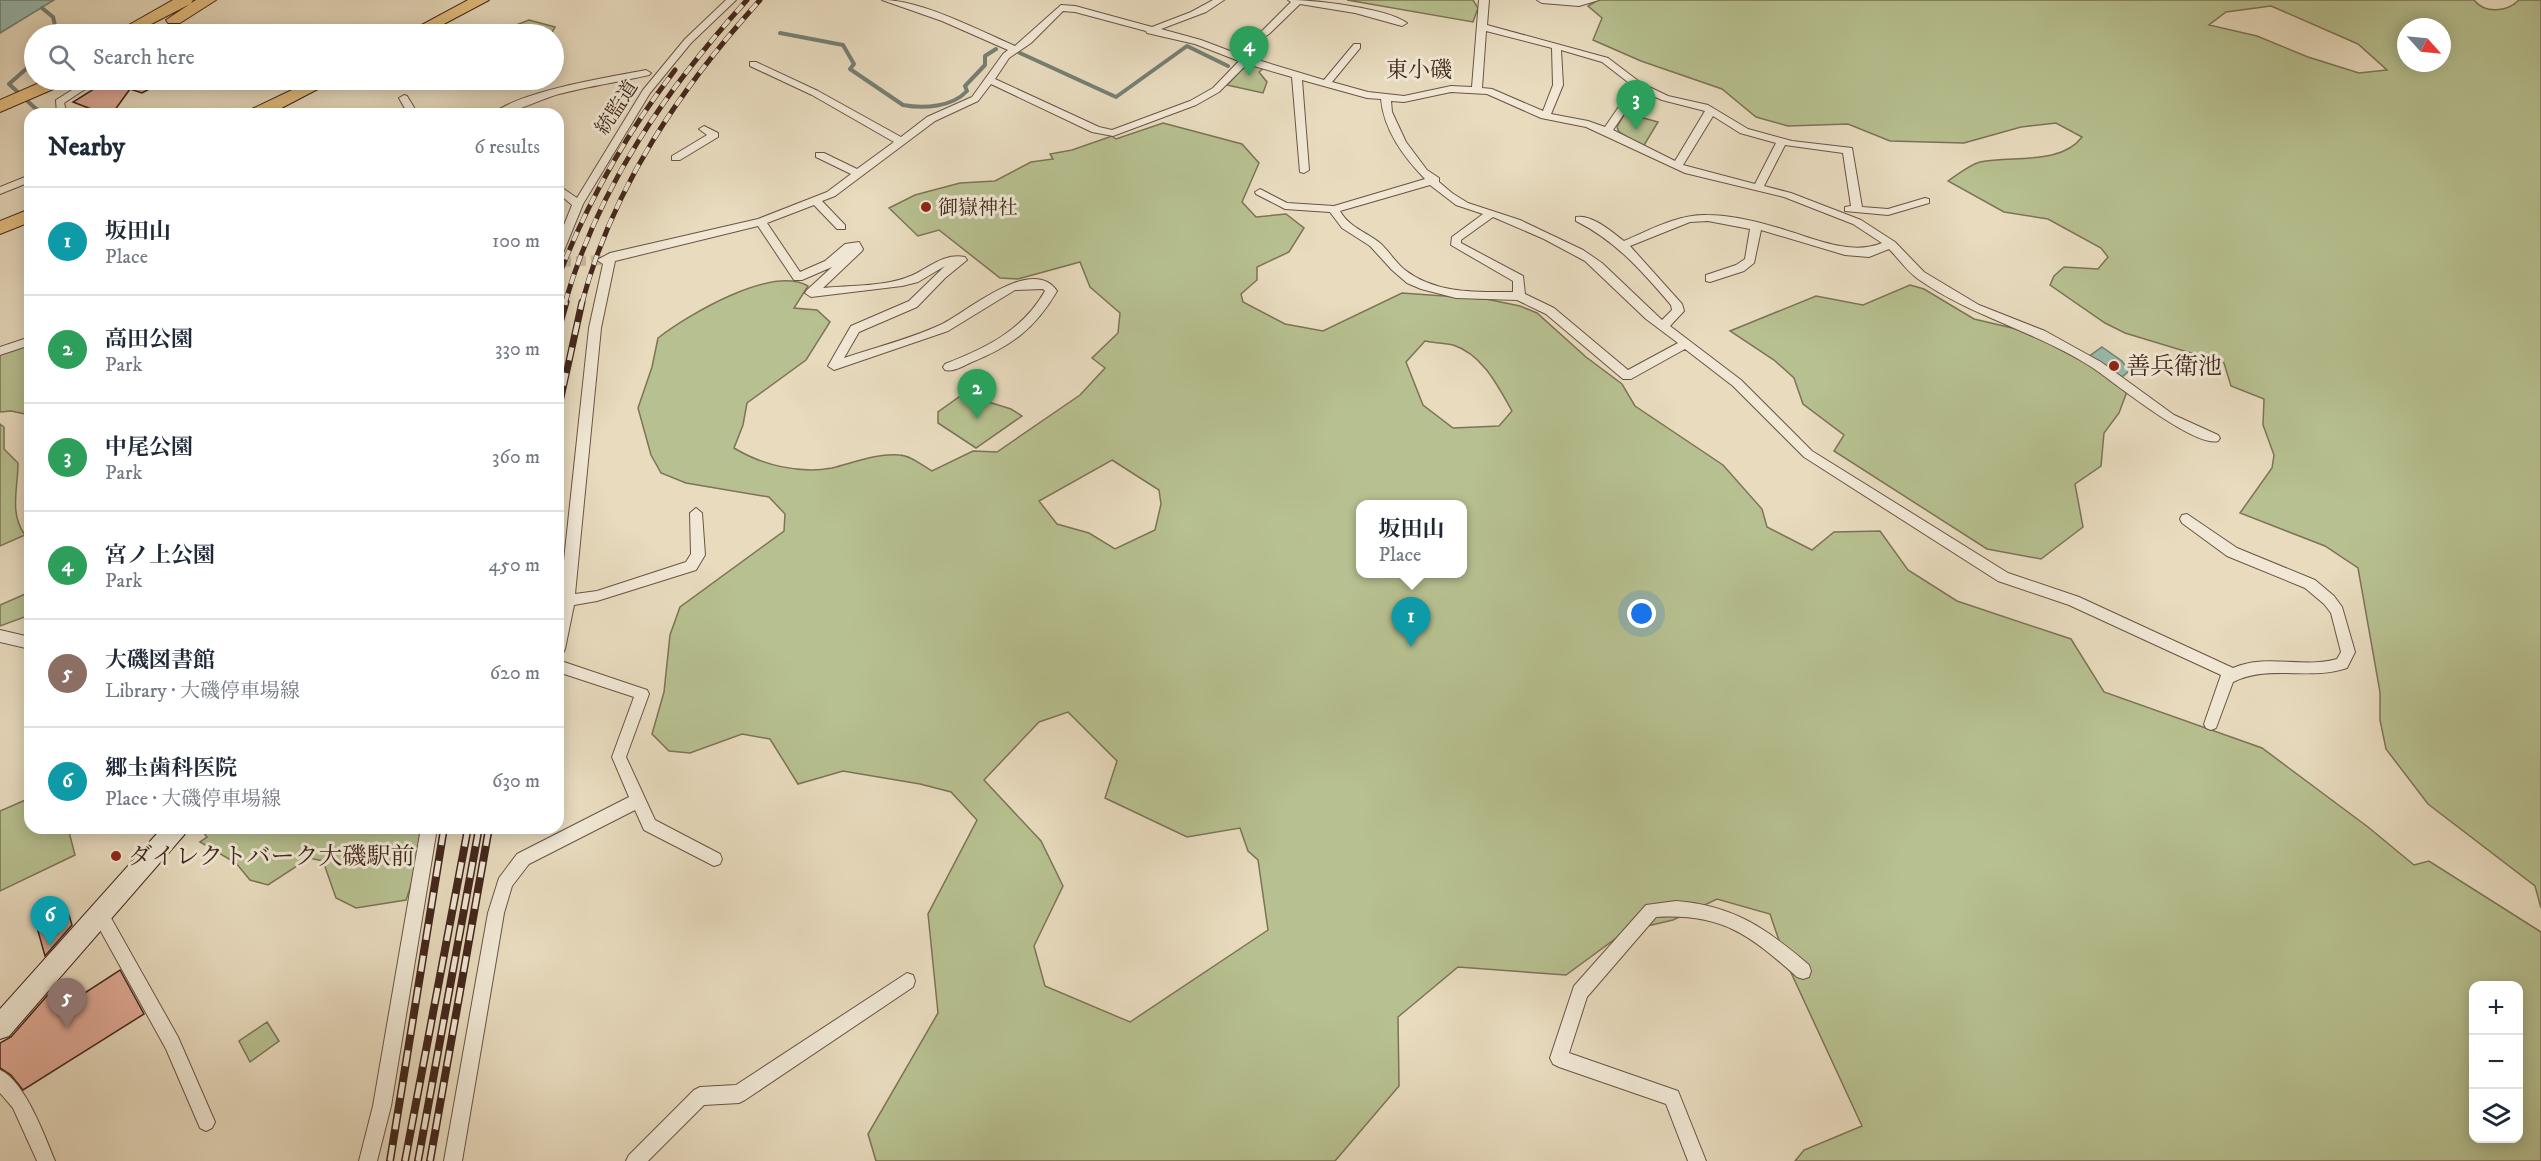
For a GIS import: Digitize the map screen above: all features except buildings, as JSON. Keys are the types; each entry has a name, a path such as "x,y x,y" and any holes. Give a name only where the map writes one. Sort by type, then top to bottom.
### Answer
{"highway":[{"path":"140,24 185,0"},
{"path":"151,24 194,0"},
{"path":"166,24 208,0"},
{"path":"433,24 481,0"},
{"path":"0,91 24,85"},
{"path":"0,100 24,89"},
{"path":"0,110 28,90"},
{"path":"268,108 305,90"},
{"path":"0,228 24,218"}],"main road":[{"path":"0,1027 171,834"}],"street":[{"name":"統監道","path":"564,245 578,204 646,92 688,41 731,0"},
{"path":"887,0 945,19 1014,49"},
{"path":"1150,31 1175,19 1195,15 1219,0"},
{"path":"1477,89 1484,0"},
{"path":"1542,0 1579,3 1594,0"},
{"path":"1231,55 1266,32 1296,1 1340,6 1401,23"},
{"path":"564,620 568,601 595,328 607,258 761,222 816,201 858,174 931,119 975,99 1006,56 1028,41 1061,6 1198,42 1245,61 1386,99 1404,99 1451,89 1489,91 1545,116 1588,124 1607,131 1649,154 1702,175 1759,186 1857,222 1891,244 1920,275 1975,308 2041,334 2097,365 2170,418 2214,438"},
{"path":"1483,27 1605,60 1638,85 1665,98 1705,107 1744,131 1782,142 1848,150 1857,209"},
{"path":"1326,84 1357,46"},
{"path":"1545,116 1558,90 1559,72 1553,59 1557,46"},
{"path":"990,81 1096,130 1113,133 1193,103 1215,90 1245,61"},
{"path":"753,64 815,93 902,142"},
{"path":"510,108 555,93 646,73"},
{"path":"1298,76 1304,170"},
{"path":"1607,131 1638,85"},
{"path":"59,108 58,105 62,99 77,90"},
{"path":"404,98 410,108"},
{"path":"1386,99 1385,112 1400,144 1460,203 1526,226 1579,252 1613,278 1650,316 1737,383 1808,454 2003,577 2074,601 2232,675"},
{"path":"1677,165 1710,112"},
{"path":"676,158 714,135 704,129"},
{"path":"1759,186 1782,142"},
{"path":"820,155 858,174"},
{"path":"1260,192 1285,206 1334,209 1435,180"},
{"path":"0,191 24,181"},
{"path":"564,193 578,204"},
{"path":"816,201 841,227"},
{"path":"1816,207 1888,212 1925,201"},
{"path":"1334,209 1339,222 1376,246 1399,272 1427,287 1459,294 1519,296 1550,311 1627,376 1686,343"},
{"path":"1491,213 1456,239 1455,243 1519,279 1519,296"},
{"path":"1625,244 1688,219 1720,218 1845,251 1869,253 1891,244"},
{"path":"1580,219 1606,231 1625,244 1676,304 1678,312 1664,325"},
{"path":"761,222 798,277 829,264 852,240 858,249 811,293 898,284 916,278 949,261 960,260 941,275 913,304 855,329 834,366 944,328 1012,286 1038,284 1049,288 1051,291 1040,313 1022,330 983,354 949,367"},
{"path":"1710,278 1740,268 1750,260 1756,226"},
{"path":"0,351 24,343"},
{"path":"568,601 597,596 691,566 698,555 696,513"},
{"path":"2187,519 2232,552 2310,584 2337,611 2348,652 2342,664 2326,670 2257,665 2232,675 2227,678 2211,724"},
{"path":"0,636 24,642"},
{"path":"564,668 642,694 619,757 637,801 649,825 714,859"},
{"path":"453,1161 496,913 505,883 523,859 637,801"},
{"path":"368,1161 380,1116 428,834"},
{"path":"1697,1161 1672,1097 1559,1058 1580,992 1652,910 1676,907 1728,917 1749,926 1803,971"},
{"path":"100,914 172,1043 206,1122"},
{"path":"635,1161 700,1096 739,1094 908,981"},
{"path":"0,1079 18,1102 46,1161"}],"green space":[{"path":"1347,0 1473,0 1478,8 1473,22"},
{"path":"1598,0 2474,0 2484,8 2496,10 2508,7 2519,0 2541,0 2541,908 2535,886 2428,804 2386,749 2380,720 2380,692 2358,568 2325,546 2240,513 2272,468 2274,455 2263,425 2264,399 2231,386 2224,363 2125,333 2105,323 2050,285 2054,276 2064,267 2098,269 2108,257 2101,248 2048,219 2004,212 1948,181 1980,162 2048,156 2073,146 2082,137 2056,123 2021,127 1964,143 1890,141 1848,124 1788,126 1756,117 1722,89 1641,61 1593,40 1602,18 1588,6","holes":["2271,6 2358,44 2387,70 2359,73 2308,57 2257,36 2209,25 2226,12"]},
{"path":"529,20 544,24 518,24"},
{"path":"1249,62 1265,67 1259,72 1267,82 1263,93 1227,85"},
{"path":"1625,113 1658,122 1643,147 1619,132 1617,127"},
{"path":"1163,123 1242,144 1259,163 1242,202 1256,217 1286,214 1304,228 1289,252 1257,267 1257,280 1241,294 1243,302 1285,324 1323,331 1402,293 1486,299 1520,306 1537,313 1586,357 1622,384 1635,406 1723,465 1762,509 1767,527 1812,550 1834,532 1880,531 1908,570 1957,601 2071,639 2104,692 2262,748 2368,827 2414,865 2429,861 2541,932 2541,1161 1795,1161 1804,1150 1862,1126 1787,964 1770,914 1717,899 1673,920 1626,931 1566,975 1458,967 1398,1017 1399,1086 1335,1161 876,1161 868,1134 938,1013 928,914 977,820 951,792 920,784 843,771 798,784 770,739 742,734 690,753 669,751 652,734 664,692 670,635 680,607 784,531 785,514 769,497 686,483 661,473 651,455 638,408 652,367 658,338 689,317 730,296 752,287 773,282 792,281 808,286 794,308 817,310 830,322 806,360 747,403 743,425 734,448 756,459 781,467 807,470 832,468 874,457 903,455 932,471 973,451 997,452 1080,395 1105,368 1092,358 1118,333 1120,313 1090,287 1080,262 1018,279 1000,278 939,230 918,236 889,208 915,195 960,183 995,181 1031,162 1053,159 1050,154 1072,150 1112,136 1116,139","holes":["1425,341 1453,345 1463,349 1481,363 1501,391 1512,411 1499,426 1453,428 1423,405 1406,362","1112,460 1159,490 1161,504 1155,530 1115,549 1089,533 1057,524 1039,501","1068,712 1117,761 1105,798 1187,837 1240,828 1248,851 1258,860 1268,930 1130,1022 1045,986 1034,946 1063,886 1041,841 984,780 1039,722"]},
{"path":"1910,285 1924,289 1974,319 2025,331 2129,386 2119,413 2104,433 2101,466 2075,484 2083,527 2041,559 1987,549 1834,451 1844,435 1803,404 1794,378 1774,360 1730,331 1816,296 1863,305"},
{"path":"24,343 24,414 0,412 0,351"},
{"path":"963,394 1011,409 1022,416 976,448 938,423 938,412"},
{"path":"0,424 4,427 4,449 18,463 16,509 24,535 0,546"},
{"path":"24,595 24,617 0,626 0,605"},
{"path":"24,801 24,834 70,834 75,855 0,891 0,811"},
{"path":"205,834 422,834 415,874 406,900 356,908 336,898 323,861 309,858 268,885 250,880 236,863 200,842 207,837"},
{"path":"267,1022 279,1041 250,1062 239,1041"}],"water":[{"path":"0,0 54,0 0,33"},
{"name":"善兵衛池","path":"2102,347 2122,361 2129,371 2122,377 2088,357"}],"waterway":[{"path":"42,8 53,17 55,24"},
{"path":"780,33 843,45 854,64 850,69 903,105 911,106 937,106 961,96 967,91 965,86 985,65 985,56 996,49"},
{"path":"1020,53 1116,97 1187,46 1228,66"},
{"path":"24,71 9,84 35,108"}],"tunnel":[{"path":"564,262 603,260"}],"railway":[{"path":"565,303 596,219 638,141 689,68 747,0"},
{"path":"582,303 595,260 612,219 653,141 703,68 760,0"},
{"path":"564,263 609,170 640,119 675,70"},
{"path":"564,309 566,302"},
{"path":"564,384 582,302"},
{"path":"390,1161 443,834"},
{"path":"405,1161 467,834"},
{"path":"418,1161 478,834"},
{"path":"430,1161 488,834"}],"place":[{"name":"宮ノ上公園","path":"1249,76"},
{"name":"中尾公園","path":"1636,130"},
{"name":"御嶽神社","path":"926,207"},
{"name":"善兵衛池","path":"2114,366"},
{"name":"高田公園","path":"977,419"},
{"name":"坂田山","path":"1411,647"},
{"name":"ダイレクトバーク大磯駅前","path":"116,856"},
{"name":"郷圡歯科医院","path":"50,946"},
{"name":"大磯図書館","path":"67,1028"}],"district":[{"name":"東小磯","path":"1419,69"}]}
